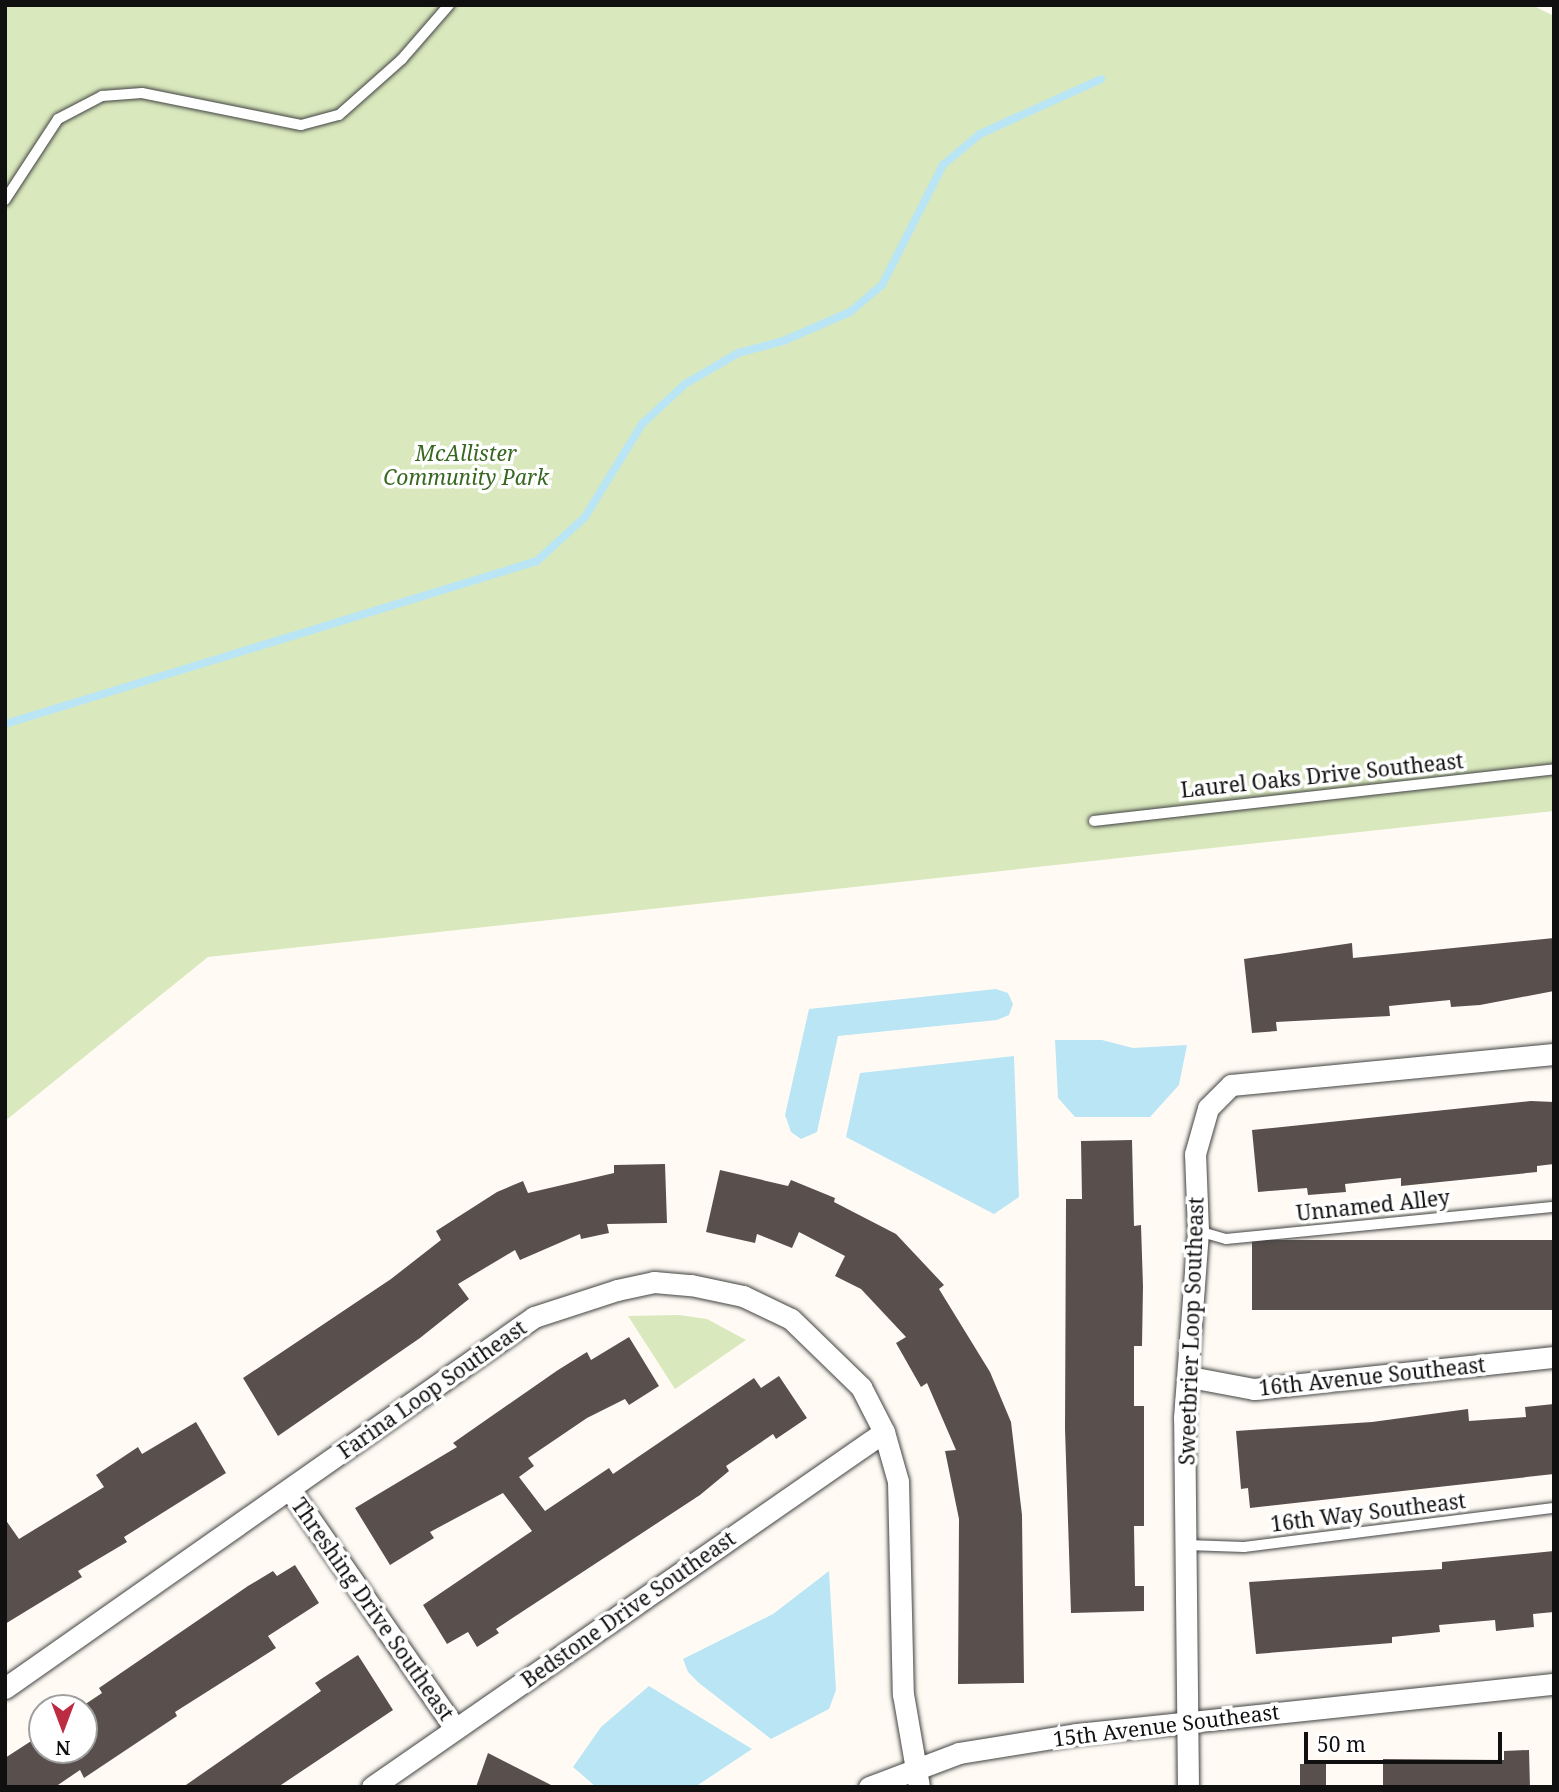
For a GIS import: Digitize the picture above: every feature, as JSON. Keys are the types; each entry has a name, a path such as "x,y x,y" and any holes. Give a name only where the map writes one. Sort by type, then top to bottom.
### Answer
{"street":[{"name":"Sweetbrier Loop Southeast","path":"1188,1787 1184,1418 1190,1377 1198,1231 1195,1154 1199,1129 1208,1108 1231,1086 1554,1054"},
{"name":"Farina Loop Southeast","path":"5,1688 534,1317 654,1282 743,1296 791,1320 861,1387 884,1432 898,1481 903,1695 917,1777"},
{"name":"16th Avenue Southeast","path":"1190,1377 1254,1389 1554,1357"},
{"name":"Bedstone Drive Southeast","path":"372,1787 884,1432"},
{"name":"Threshing Drive Southeast","path":"290,1490 455,1728"},
{"name":"15th Avenue Southeast","path":"869,1787 917,1777 959,1754 1076,1734 1554,1684"}],"lane":[{"path":"5,200 58,119 102,96 142,93 302,125 339,116 402,59 449,5"},
{"name":"Laurel Oaks Drive Southeast","path":"1094,821 1554,769"},
{"name":"Unnamed Alley","path":"1198,1231 1226,1239 1554,1207"},
{"name":"16th Way Southeast","path":"1187,1545 1244,1547 1554,1508"}],"green space":[{"name":"McAllister Community Park","path":"5,5 1532,5 1554,16 1554,811 208,957 5,1121"},
{"path":"679,1315 707,1319 746,1340 675,1389 628,1316"}],"water":[{"path":"996,989 1008,993 1013,1004 1009,1015 997,1020 838,1036 817,1132 801,1139 791,1132 785,1115 809,1009"},
{"path":"1055,1040 1102,1040 1133,1048 1187,1045 1179,1085 1150,1117 1075,1117 1058,1098"},
{"path":"1014,1056 1019,1197 994,1214 846,1137 860,1073"},
{"path":"829,1571 836,1690 829,1709 771,1739 699,1683 688,1672 683,1659 773,1614"},
{"path":"649,1686 752,1749 695,1787 596,1787 573,1767 601,1727"}],"building":[{"path":"1554,938 1554,991 1480,1005 1451,1007 1450,1000 1389,1006 1390,1016 1276,1022 1277,1031 1252,1033 1244,959 1352,943 1353,958"},
{"path":"1531,1101 1554,1102 1554,1164 1537,1166 1537,1172 1401,1186 1401,1178 1345,1184 1346,1192 1308,1195 1307,1188 1258,1192 1252,1130"},
{"path":"1132,1140 1134,1226 1141,1225 1143,1286 1142,1346 1134,1346 1134,1406 1144,1406 1144,1526 1134,1526 1135,1586 1144,1586 1144,1611 1071,1613 1065,1429 1066,1199 1082,1199 1081,1141"},
{"path":"665,1164 667,1223 607,1224 609,1233 581,1239 580,1234 520,1260 515,1250 458,1284 469,1299 420,1338 278,1436 243,1378 391,1279 441,1240 436,1231 497,1192 523,1181 528,1193 614,1173 614,1165"},
{"path":"720,1170 788,1186 791,1180 835,1198 834,1202 896,1234 944,1285 939,1289 990,1372 1011,1422 1022,1515 1024,1683 958,1684 959,1519 945,1451 956,1450 927,1383 921,1387 896,1343 906,1337 861,1289 835,1276 845,1256 799,1232 792,1248 757,1234 755,1243 706,1232"},
{"path":"1252,1240 1554,1240 1554,1310 1252,1310"},
{"path":"629,1337 659,1386 629,1405 625,1399 587,1418 528,1458 534,1466 519,1477 545,1511 609,1468 613,1474 754,1378 761,1388 779,1376 807,1418 776,1439 773,1434 726,1466 729,1471 700,1495 496,1629 499,1633 477,1647 468,1632 447,1644 423,1605 532,1531 503,1493 430,1532 434,1538 390,1565 355,1508 457,1447 453,1443 558,1370 587,1352 591,1360"},
{"path":"1554,1404 1554,1474 1250,1508 1248,1488 1241,1489 1236,1431 1372,1422 1468,1409 1469,1421 1526,1417 1525,1407"},
{"path":"196,1422 226,1473 124,1537 127,1542 78,1571 82,1577 5,1624 5,1519 19,1539 104,1487 96,1475 138,1447 142,1454"},
{"path":"1554,1551 1554,1612 1533,1614 1534,1627 1496,1631 1495,1620 1439,1625 1440,1632 1392,1637 1392,1643 1256,1654 1249,1582 1442,1569 1442,1562"},
{"path":"295,1565 319,1603 268,1636 276,1648 175,1712 177,1716 84,1778 80,1770 55,1787 5,1787 5,1758 28,1743 28,1764 98,1764 98,1696 102,1693 99,1688 248,1586 273,1571 277,1576"},
{"path":"358,1655 393,1710 278,1787 183,1787 321,1691 315,1683"},
{"path":"1529,1750 1530,1787 1383,1787 1383,1759 1504,1760 1504,1751"},
{"path":"488,1753 555,1787 476,1787"},
{"path":"1300,1764 1326,1764 1326,1787 1300,1787"}],"waterway":[{"path":"5,724 537,561 585,517 642,424 685,384 738,353 783,341 850,312 882,285 943,165 980,134 1101,79"}]}
